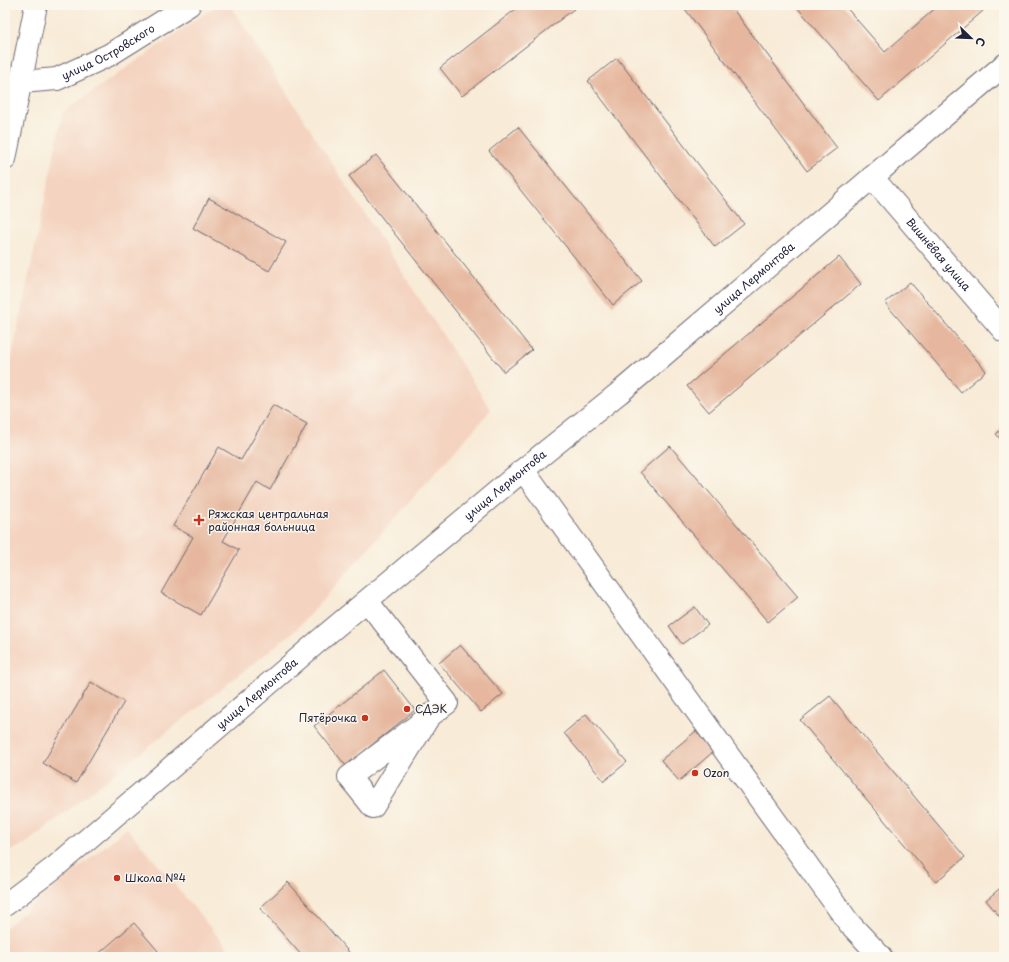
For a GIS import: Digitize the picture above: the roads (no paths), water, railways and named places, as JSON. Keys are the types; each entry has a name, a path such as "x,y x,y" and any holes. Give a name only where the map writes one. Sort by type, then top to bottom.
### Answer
{"street":[{"path":"5,159 36,5"},
{"name":"улица Островского","path":"21,82 57,79 109,55 189,5"},
{"name":"улица Лермонтова","path":"5,905 55,867 367,601 523,470 619,393 1004,65"},
{"name":"Вишнёвая улица","path":"872,177 1004,331"},
{"path":"523,470 849,923 881,957"},
{"path":"367,601 447,703 430,715"}],"place":[{"name":"Ряжская центральная районная больница","path":"199,520"},
{"name":"СДЭК","path":"407,709"},
{"name":"Пятёрочка","path":"365,718"},
{"name":"Ozon","path":"695,773"},
{"name":"Школа №4","path":"117,878"}]}
